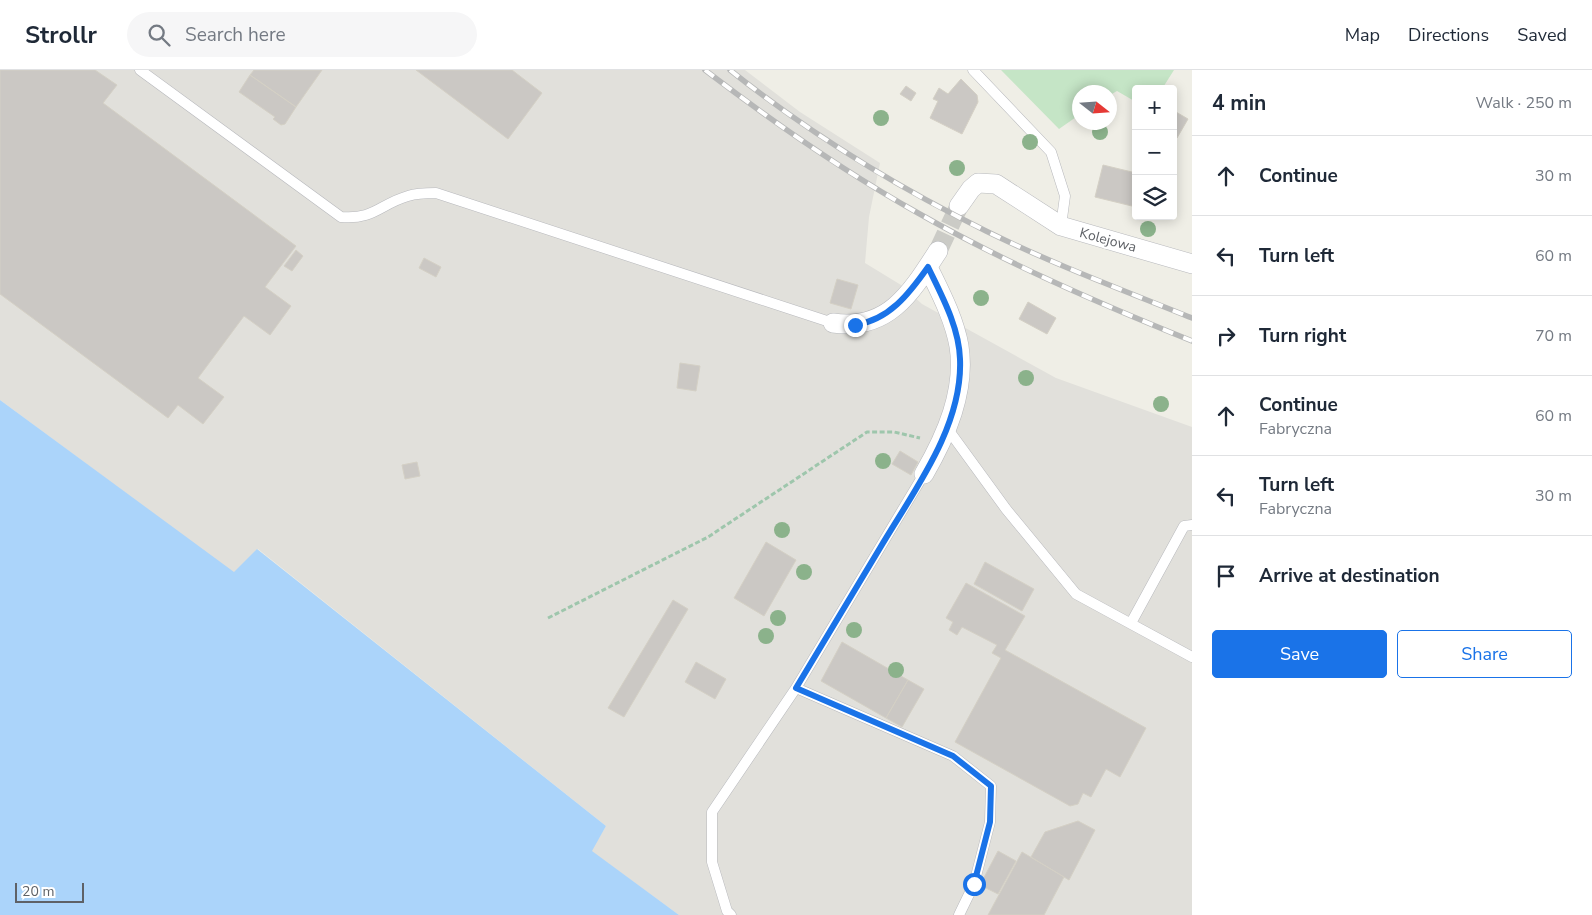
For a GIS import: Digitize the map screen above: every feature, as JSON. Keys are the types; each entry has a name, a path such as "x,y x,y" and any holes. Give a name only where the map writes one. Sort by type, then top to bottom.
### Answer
{"street":[{"path":"959,206 971,189 978,183 996,184 1061,226"},
{"name":"Kolejowa","path":"1061,226 1192,264"},
{"path":"833,323 855,325 869,323 881,317 910,292 933,259 958,344 960,360 957,392 945,435 924,474"}],"lane":[{"path":"140,70 341,217 357,218 372,214 408,196 436,193 833,323"},
{"name":"Kolejowa","path":"973,70 1051,152 1065,196 1061,226"},
{"path":"945,435 1076,594 1192,657"},
{"path":"730,915 727,911 712,862 712,812 796,688 924,474"},
{"path":"1131,623 1184,526 1192,525"},
{"path":"796,688 953,756 991,786 990,822 974,884 959,915"}],"path":[{"path":"548,618 708,537 867,432 945,435"}],"shaded area":[{"path":"0,70 745,70 800,112 880,163 869,217 865,263 901,285 922,304 1056,378 1192,427 1192,915 679,915 591,851 606,826 258,549 234,573 0,400"}],"green space":[{"path":"1001,70 1174,70 1165,85 1132,85 1132,100 1117,91 1117,85 1072,85 1072,120 1059,129"}],"water":[{"path":"0,400 234,572 257,549 606,826 592,851 679,915 0,915"}],"building":[{"path":"0,70 95,70 117,85 103,103 296,246 265,287 291,306 270,335 244,316 198,378 224,397 203,424 178,405 168,418 0,294"},
{"path":"254,70 322,70 296,107 250,75"},
{"path":"416,70 512,70 542,93 508,139"},
{"path":"250,75 296,107 285,124 281,125 273,119 275,117 239,92"},
{"path":"961,79 977,95 978,102 962,134 930,118 938,101 933,99 939,88 948,94"},
{"path":"906,86 916,93 911,101 900,94"},
{"path":"1177,113 1188,119 1177,138"},
{"path":"1103,165 1132,172 1132,206 1095,197"},
{"path":"296,250 303,256 292,271 284,266"},
{"path":"424,258 441,267 436,277 419,268"},
{"path":"837,279 858,285 851,309 830,303"},
{"path":"1028,302 1056,318 1047,334 1019,319"},
{"path":"680,363 700,366 696,391 677,388"},
{"path":"900,451 918,462 911,475 892,464"},
{"path":"417,462 420,476 405,479 402,465"},
{"path":"766,542 796,560 764,616 734,598"},
{"path":"985,562 1034,589 1022,611 974,584"},
{"path":"966,583 1025,616 1005,650 1146,728 1120,777 1106,769 1091,797 1083,793 1078,804 1070,806 955,742 1001,658 992,653 997,645 962,627 957,635 949,630 953,622 946,618"},
{"path":"673,600 688,609 624,717 608,708"},
{"path":"842,642 908,680 886,718 821,681"},
{"path":"696,662 726,679 715,699 685,682"},
{"path":"908,680 924,689 902,727 886,718"},
{"path":"1078,821 1095,830 1069,880 1031,857 1045,832"},
{"path":"998,851 1016,861 998,894 980,885"},
{"path":"1022,852 1064,877 1044,915 988,915"}],"tunnel":[{"path":"938,251 959,206"}],"railway":[{"path":"705,70 809,145 918,213 985,249 1053,282 1192,341"},
{"path":"730,70 822,137 886,177 952,214 1037,255 1192,318"}],"route":[{"path":"855,325 869,323 893,308 910,292 928,267 945,302 958,344 960,360 957,392 942,442 796,688 953,756 991,786 990,822 974,884"}]}
